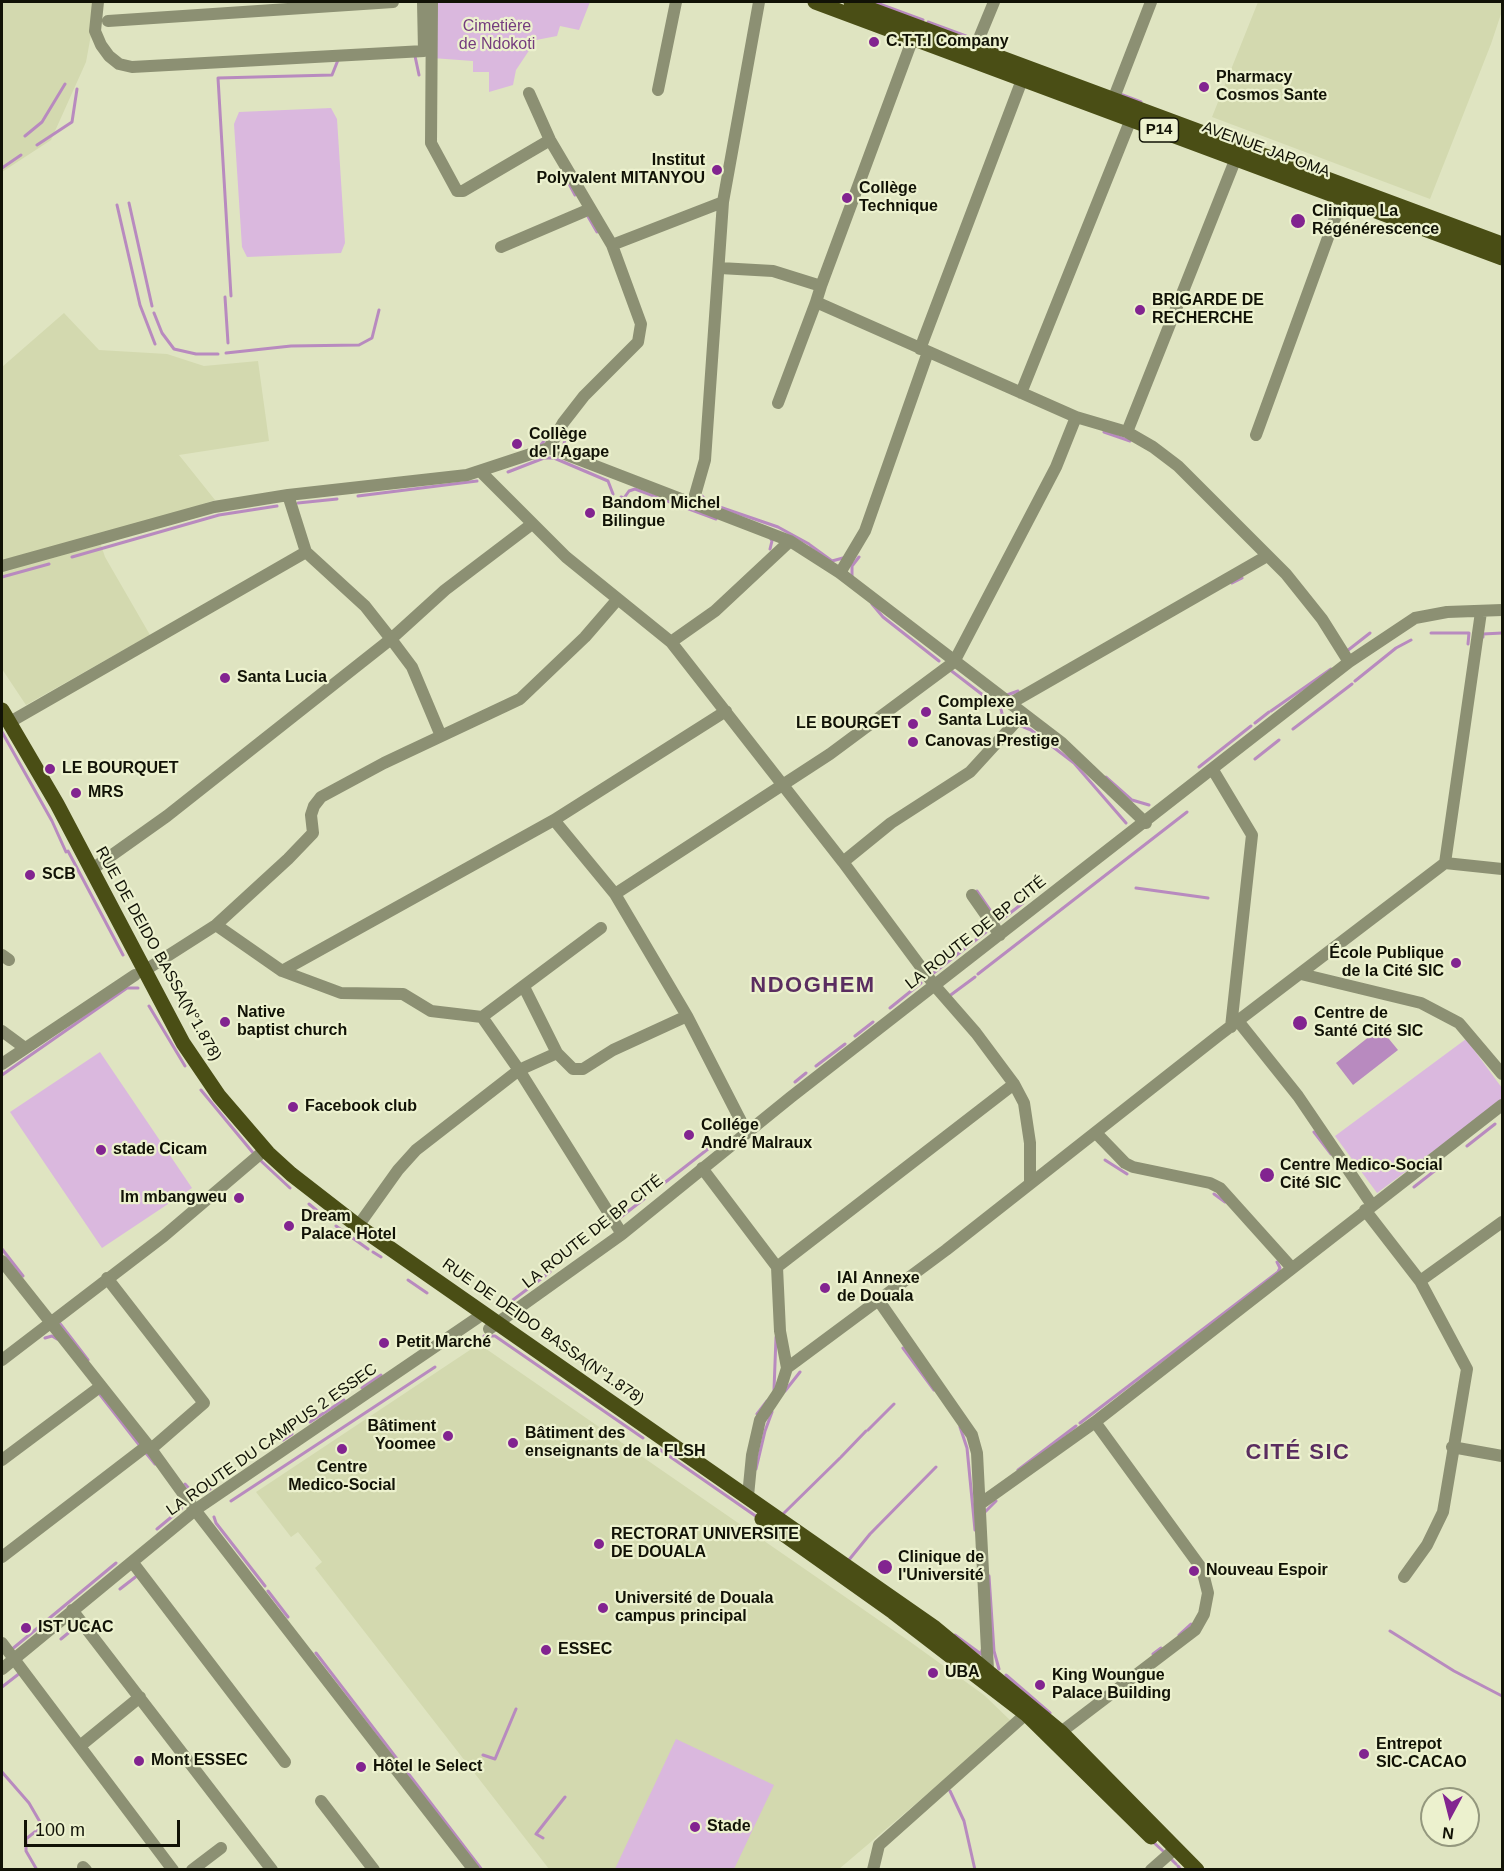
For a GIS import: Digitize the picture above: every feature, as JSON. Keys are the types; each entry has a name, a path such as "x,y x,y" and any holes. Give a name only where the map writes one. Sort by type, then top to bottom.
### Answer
{"main road":[{"name":"AVENUE JAPOMA","path":"815,2 913,38 1113,100 1345,192 1503,258"},
{"name":"AVENUE JAPOMA","path":"850,2 975,48 1024,73 1131,119 1236,158 1503,244"},
{"name":"RUE DE DEIDO BASSA(N°1.878)","path":"4,720 91,870 139,973 197,1065 243,1125 291,1174 480,1317"},
{"path":"52,806 198,1082 232,1126 259,1155 326,1211 480,1317 884,1605 1026,1714 1172,1851 1183,1869"},
{"name":"RUE DE DEIDO BASSA(N°1.878)","path":"493,1327 748,1496 935,1628 1061,1732 1172,1851 1197,1869"}],"street":[{"path":"98,2 95,32 101,45 108,56 119,64 132,67 424,51 423,2"},
{"path":"108,21 393,2"},
{"path":"432,2 430,143 457,191 463,191 550,140"},
{"path":"658,90 676,2"},
{"path":"693,502 705,459 723,202 759,2"},
{"path":"975,48 994,2"},
{"path":"1113,100 1151,2"},
{"path":"778,403 913,38"},
{"path":"840,573 865,531 924,350 1024,73"},
{"path":"2,566 214,507 288,495 449,478 481,472 549,448 571,411 638,342 641,324 612,245 550,140 529,93"},
{"path":"1021,393 1131,119"},
{"path":"1127,432 1236,158"},
{"path":"1256,435 1345,192"},
{"path":"612,245 723,202"},
{"path":"501,247 590,209"},
{"path":"720,268 773,271 821,286"},
{"path":"816,302 1076,417 1127,432 1178,466 1301,591 1349,662"},
{"path":"615,894 782,783 830,754 954,662 1056,467 1076,417"},
{"path":"549,448 790,541 840,573 1062,743 1146,823"},
{"path":"481,472 532,524 617,600 672,642 843,862 935,986 976,1033 1021,1095 1027,1117 1031,1153 1030,1183"},
{"path":"288,495 306,552 364,606 412,667 441,736"},
{"path":"91,870 167,816 391,639 445,590 532,524"},
{"path":"672,642 715,611 790,541"},
{"path":"4,720 306,552"},
{"path":"1011,703 1267,556"},
{"path":"2,1064 216,925 313,833 311,815 314,806 321,798 525,696 585,637 617,600"},
{"name":"LA ROUTE DE BP CITÉ","path":"493,1327 622,1234 747,1132 1146,823 1349,662 1414,618 1447,612 1503,610"},
{"path":"1445,863 1481,612"},
{"path":"282,971 554,820 726,711"},
{"path":"843,862 891,823 970,772 1023,714"},
{"path":"1213,770 1252,835 1234,1024 1298,1096 1369,1208 1420,1281 1467,1369 1452,1447 1443,1512 1427,1545 1404,1577"},
{"path":"554,820 615,894 687,1016 747,1132"},
{"path":"787,1368 1097,1134 1234,1024 1445,863 1503,869"},
{"path":"972,895 1000,935"},
{"path":"216,925 282,971 346,995 403,994 432,1011 482,1017 601,928"},
{"path":"1301,974 1421,1003 1459,1023 1503,1074"},
{"path":"524,987 557,1053 573,1069 583,1069 613,1050 687,1016"},
{"path":"482,1017 519,1070 622,1234"},
{"path":"2,1031 24,1048"},
{"path":"358,1226 398,1170 416,1150 519,1070 557,1053"},
{"path":"777,1267 1014,1084"},
{"path":"980,1504 1095,1422 1291,1267 1503,1105"},
{"path":"1097,1134 1125,1163 1133,1167 1210,1183 1220,1188 1291,1267"},
{"path":"2,1359 164,1236 259,1155"},
{"path":"702,1168 777,1267 780,1331 787,1368 780,1390 760,1420 748,1496"},
{"path":"1420,1281 1503,1222"},
{"path":"3,1265 149,1447 195,1510 474,1869"},
{"path":"2,1557 204,1403 107,1278"},
{"path":"879,1300 972,1435 977,1453 988,1670"},
{"name":"LA ROUTE DU CAMPUS 2 ESSEC","path":"2,1669 195,1510 299,1437 480,1317"},
{"path":"2,1460 101,1386"},
{"path":"1061,1732 1195,1630 1204,1614 1208,1593 1202,1569 1095,1422"},
{"path":"1452,1447 1503,1456"},
{"path":"133,1563 285,1762"},
{"path":"72,1610 272,1869"},
{"path":"2,1643 173,1869"},
{"path":"80,1746 140,1697"},
{"path":"873,1869 879,1845 1026,1714"},
{"path":"321,1801 374,1869"},
{"path":"192,1869 221,1848"},
{"path":"1151,1869 1172,1851"}],"shaded area":[{"path":"2,2 97,2 86,62 51,140 2,172"},
{"path":"1258,2 1502,2 1502,11 1491,44 1430,199 1212,117"},
{"path":"64,313 99,350 167,354 204,366 258,361 269,441 179,455 215,500 99,539 105,557 150,635 26,705 2,669 2,367"},
{"path":"1380,1028 1398,1050 1353,1085 1336,1063"},
{"name":"Université de Douala campus principal","path":"479,1344 909,1641 984,1695 1012,1722 839,1869 549,1869 315,1568 322,1562 298,1532 291,1537 256,1492"}],"green space":[{"name":"Cimetière de Ndokoti","path":"433,2 590,2 579,30 560,26 557,36 536,40 516,70 513,85 489,92 489,72 473,72 473,61 432,58"},
{"path":"331,108 337,119 345,243 341,253 247,257 242,247 234,124 239,112"},
{"path":"1466,1039 1502,1088 1502,1100 1377,1193 1335,1136"},
{"name":"stade Cicam","path":"100,1052 192,1188 102,1248 10,1112"},
{"name":"Stade","path":"676,1739 774,1785 734,1869 615,1869"}],"waterway":[{"path":"874,2 923,20"},
{"path":"928,22 974,39"},
{"path":"982,42 1003,51"},
{"path":"415,56 419,75"},
{"path":"231,296 218,78 332,75 338,60"},
{"path":"25,136 42,122 65,84"},
{"path":"37,145 72,122 77,89"},
{"path":"1120,94 1141,102"},
{"path":"2,168 21,155"},
{"path":"567,180 575,195"},
{"path":"129,203 152,306"},
{"path":"117,205 140,305 155,344"},
{"path":"586,213 597,232"},
{"path":"225,297 228,343"},
{"path":"226,353 291,346 359,345 372,338 379,310"},
{"path":"154,313 162,333 174,349 196,354 218,354"},
{"path":"1104,432 1130,441"},
{"path":"540,446 549,435"},
{"path":"565,436 564,445 570,451"},
{"path":"508,472 544,458 554,458 608,481 613,494"},
{"path":"358,496 477,481"},
{"path":"621,497 624,498 629,491 635,489 716,519"},
{"path":"702,496 708,503 778,527 809,544"},
{"path":"298,503 337,499"},
{"path":"72,557 219,515 277,506"},
{"path":"770,537 772,541 770,549"},
{"path":"810,545 832,561 843,558"},
{"path":"852,577 852,566 859,557"},
{"path":"2,577 49,564"},
{"path":"1232,583 1242,578"},
{"path":"872,604 883,617 939,661"},
{"path":"1347,651 1370,633"},
{"path":"1431,633 1469,633 1468,644"},
{"path":"1483,637 1483,634 1502,633"},
{"path":"1355,681 1396,648 1411,640"},
{"path":"949,669 1001,709 1004,722"},
{"path":"1271,711 1331,669"},
{"path":"1293,729 1352,684"},
{"path":"1007,695 1018,691"},
{"path":"1255,723 1269,712"},
{"path":"1019,725 1031,730 1074,763 1126,823"},
{"path":"1199,767 1251,726"},
{"path":"2,732 52,821 66,852"},
{"path":"1255,759 1279,740"},
{"path":"1106,777 1132,800 1149,805"},
{"path":"978,974 1187,812"},
{"path":"68,851 123,955"},
{"path":"1136,888 1208,898"},
{"path":"977,891 997,920"},
{"path":"996,924 1023,903"},
{"path":"931,975 986,932"},
{"path":"948,997 975,977"},
{"path":"890,1008 921,983"},
{"path":"2,1075 127,988 138,988"},
{"path":"149,1006 185,1066"},
{"path":"855,1036 873,1022"},
{"path":"816,1066 845,1044"},
{"path":"795,1082 806,1073"},
{"path":"201,1090 254,1154"},
{"path":"1467,1146 1495,1124"},
{"path":"1314,1132 1331,1154"},
{"path":"663,1184 717,1142"},
{"path":"260,1160 290,1188"},
{"path":"1105,1160 1127,1174"},
{"path":"1414,1187 1442,1165"},
{"path":"1214,1194 1225,1202"},
{"path":"617,1220 644,1199"},
{"path":"309,1204 326,1218"},
{"path":"336,1226 368,1249"},
{"path":"2,1249 23,1276"},
{"path":"373,1252 381,1257"},
{"path":"1080,1423 1278,1272 1280,1268 1277,1262"},
{"path":"505,1306 550,1272"},
{"path":"408,1280 427,1293"},
{"path":"58,1321 88,1360"},
{"path":"45,1338 52,1336 57,1339"},
{"path":"484,1336 495,1336 643,1438"},
{"path":"774,1390 776,1337"},
{"path":"903,1348 934,1390"},
{"path":"231,1501 435,1367"},
{"path":"785,1391 800,1372"},
{"path":"362,1388 381,1375"},
{"path":"98,1392 140,1446"},
{"path":"310,1422 344,1400"},
{"path":"757,1414 767,1401"},
{"path":"868,1430 894,1404"},
{"path":"756,1469 772,1412"},
{"path":"1018,1470 1076,1426"},
{"path":"960,1427 967,1448 975,1530"},
{"path":"841,1457 866,1431"},
{"path":"283,1440 292,1434"},
{"path":"659,1449 757,1517"},
{"path":"146,1453 155,1464"},
{"path":"782,1515 840,1458"},
{"path":"848,1561 870,1534 936,1467"},
{"path":"185,1484 195,1495 210,1489"},
{"path":"157,1529 181,1509 182,1500"},
{"path":"985,1512 996,1501"},
{"path":"214,1517 216,1523 265,1586"},
{"path":"11,1650 116,1563"},
{"path":"120,1589 138,1575"},
{"path":"989,1576 994,1651 999,1669"},
{"path":"268,1591 288,1617"},
{"path":"1179,1635 1191,1624"},
{"path":"61,1639 78,1625"},
{"path":"1390,1631 1454,1671 1502,1696"},
{"path":"955,1635 981,1654 982,1650"},
{"path":"1153,1654 1161,1648"},
{"path":"316,1653 482,1870"},
{"path":"2,1687 20,1673"},
{"path":"1006,1675 1050,1713"},
{"path":"483,1755 495,1759 516,1709"},
{"path":"2,1772 29,1803 40,1822 36,1831 26,1839 26,1851 37,1870"},
{"path":"950,1791 964,1821 975,1870"},
{"path":"543,1838 536,1834 565,1797"},
{"path":"1152,1841 1163,1851"},
{"path":"1171,1859 1176,1864"},
{"path":"1178,1866 1181,1870"}],"place":[{"name":"C.T.T.I Company","path":"874,42"},
{"name":"Pharmacy Cosmos Sante","path":"1204,87"},
{"name":"Institut Polyvalent MITANYOU","path":"717,170"},
{"name":"Collège Technique","path":"847,198"},
{"name":"Clinique La Régénérescence","path":"1298,221"},
{"name":"BRIGARDE DE RECHERCHE","path":"1140,310"},
{"name":"Collège de l'Agape","path":"517,444"},
{"name":"Bandom Michel Bilingue","path":"590,513"},
{"name":"Santa Lucia","path":"225,678"},
{"name":"Complexe Santa Lucia","path":"926,712"},
{"name":"LE BOURGET","path":"913,724"},
{"name":"Canovas Prestige","path":"913,742"},
{"name":"LE BOURQUET","path":"50,769"},
{"name":"MRS","path":"76,793"},
{"name":"SCB","path":"30,875"},
{"name":"École Publique de la Cité SIC","path":"1456,963"},
{"name":"Native baptist church","path":"225,1022"},
{"name":"Centre de Santé Cité SIC","path":"1300,1023"},
{"name":"Facebook club","path":"293,1107"},
{"name":"Collége André Malraux","path":"689,1135"},
{"name":"stade Cicam","path":"101,1150"},
{"name":"Centre Medico-Social Cité SIC","path":"1267,1175"},
{"name":"Im mbangweu","path":"239,1198"},
{"name":"Dream Palace Hotel","path":"289,1226"},
{"name":"IAI Annexe de Douala","path":"825,1288"},
{"name":"Petit Marché","path":"384,1343"},
{"name":"Bâtiment Yoomee","path":"448,1436"},
{"name":"Bâtiment des enseignants de la FLSH","path":"513,1443"},
{"name":"Centre Medico-Social","path":"342,1449"},
{"name":"RECTORAT UNIVERSITE DE DOUALA","path":"599,1544"},
{"name":"Clinique de l'Université","path":"885,1567"},
{"name":"Nouveau Espoir","path":"1194,1571"},
{"name":"Université de Douala campus principal","path":"603,1608"},
{"name":"IST UCAC","path":"26,1628"},
{"name":"ESSEC","path":"546,1650"},
{"name":"UBA","path":"933,1673"},
{"name":"King Woungue Palace Building","path":"1040,1685"},
{"name":"Entrepot SIC-CACAO","path":"1364,1754"},
{"name":"Mont ESSEC","path":"139,1761"},
{"name":"Hôtel le Select","path":"361,1767"},
{"name":"Stade","path":"695,1827"}],"district":[{"name":"NDOGHEM","path":"813,986"},
{"name":"CITÉ SIC","path":"1298,1453"}]}
